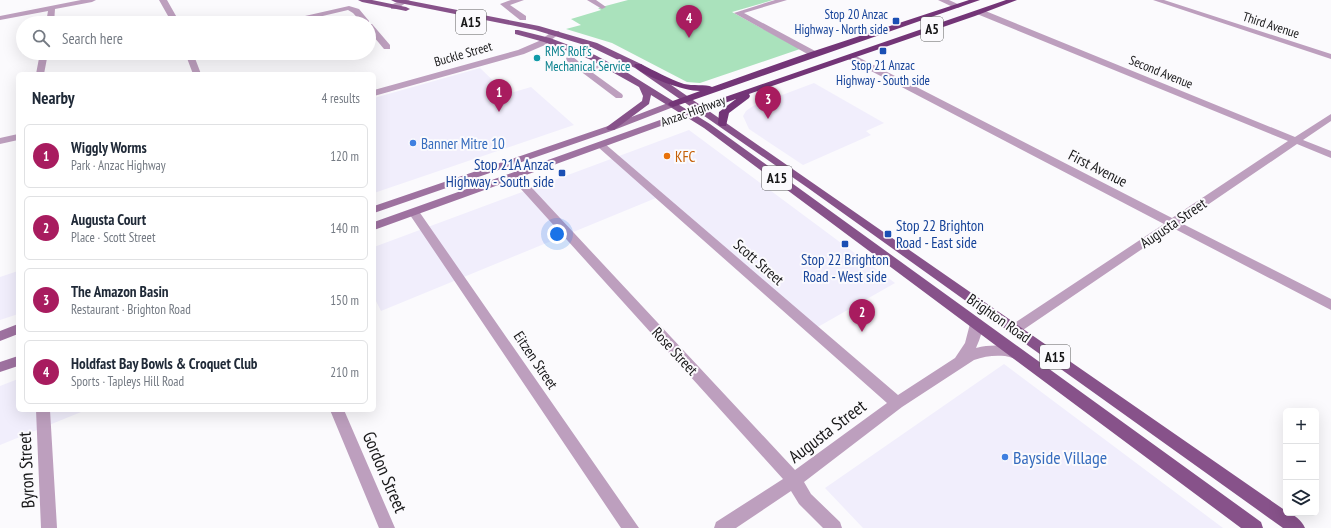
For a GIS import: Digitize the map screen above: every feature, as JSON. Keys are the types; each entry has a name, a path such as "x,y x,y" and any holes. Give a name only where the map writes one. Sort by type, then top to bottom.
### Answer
{"highway":[{"name":"Anzac Highway","path":"673,104 814,54 884,32 976,0"},
{"name":"Anzac Highway","path":"688,113 758,87 929,31 1014,0"},
{"path":"907,24 907,26 913,28 929,31"},
{"path":"884,32 900,31 914,36"},
{"path":"638,66 690,88 701,90 733,82"},
{"path":"723,124 724,112 758,87"}],"main road":[{"name":"A15","path":"362,0 400,2 529,26 594,45 638,66 700,109"},
{"name":"A15","path":"400,2 546,40 592,57 688,113"},
{"path":"611,128 646,102 647,96 643,87"},
{"name":"Brighton Road","path":"700,109 1297,528"},
{"name":"Brighton Road","path":"688,113 1255,528"},
{"path":"1015,329 1023,358"}],"street":[{"path":"0,18 92,0"},
{"path":"163,0 172,16"},
{"path":"520,0 504,4 523,18"},
{"path":"591,0 602,7"},
{"path":"782,0 738,13 814,54"},
{"path":"942,0 958,6"},
{"name":"Third Avenue","path":"1157,0 1331,57"},
{"path":"51,16 52,8"},
{"path":"314,16 349,8 356,11 360,16"},
{"name":"Second Avenue","path":"980,12 1331,155"},
{"name":"Buckle Street","path":"376,92 521,52 546,40 556,33"},
{"path":"376,34 387,47"},
{"path":"1321,54 1331,48"},
{"name":"First Avenue","path":"851,57 1331,305"},
{"path":"570,59 619,96"},
{"path":"40,72 43,60"},
{"path":"192,60 196,72"},
{"path":"587,72 607,65"},
{"name":"Anzac Highway","path":"376,209 611,128 673,104"},
{"name":"Anzac Highway","path":"376,225 688,113"},
{"name":"Augusta Street","path":"1015,329 1331,117"},
{"path":"0,141 16,137"},
{"name":"Scott Street","path":"601,145 897,403"},
{"name":"Rose Street","path":"515,176 794,480 805,499 834,528"},
{"name":"Eitzen Street","path":"414,212 631,528"},
{"name":"Augusta Street","path":"955,365 967,352 974,335 976,323"},
{"path":"0,336 16,330"},
{"name":"Augusta Street","path":"722,528 794,480 897,403 969,356 985,352 1004,351 1023,358"},
{"path":"0,368 16,362"},
{"name":"Byron Street","path":"43,412 49,528"},
{"name":"Gordon Street","path":"338,412 387,528"}],"shaded area":[{"path":"480,68 507,94 531,87 574,125 376,192 376,97"},
{"path":"814,83 884,123 866,131 871,135 803,165 749,129 743,116 746,111 753,106"},
{"path":"689,130 895,283 809,332 656,198 381,311 376,301 376,246"},
{"path":"16,272 16,315 0,320 0,277"},
{"name":"Bayside Village","path":"1004,364 1223,528 863,528 825,488"},
{"path":"16,380 16,412 81,412 0,445 0,386"}],"green space":[{"path":"628,0 773,0 732,12 800,49 700,83 687,82 612,43 566,29 581,25 571,19 601,10 598,8"}],"place":[{"name":"Stop 20 Anzac Highway - North side","path":"896,21"},
{"name":"Holdfast Bay Bowls & Croquet Club","path":"689,38"},
{"name":"Stop 21 Anzac Highway - South side","path":"883,51"},
{"name":"RMS Rolf's Mechanical Service","path":"537,58"},
{"name":"Wiggly Worms","path":"499,112"},
{"name":"The Amazon Basin","path":"768,119"},
{"name":"Banner Mitre 10","path":"413,143"},
{"name":"KFC","path":"667,156"},
{"name":"Stop 21A Anzac Highway - South side","path":"562,173"},
{"name":"Stop 22 Brighton Road - East side","path":"888,234"},
{"name":"Stop 22 Brighton Road - West side","path":"845,244"},
{"name":"Augusta Court","path":"862,332"},
{"name":"Bayside Village","path":"1005,457"}]}
